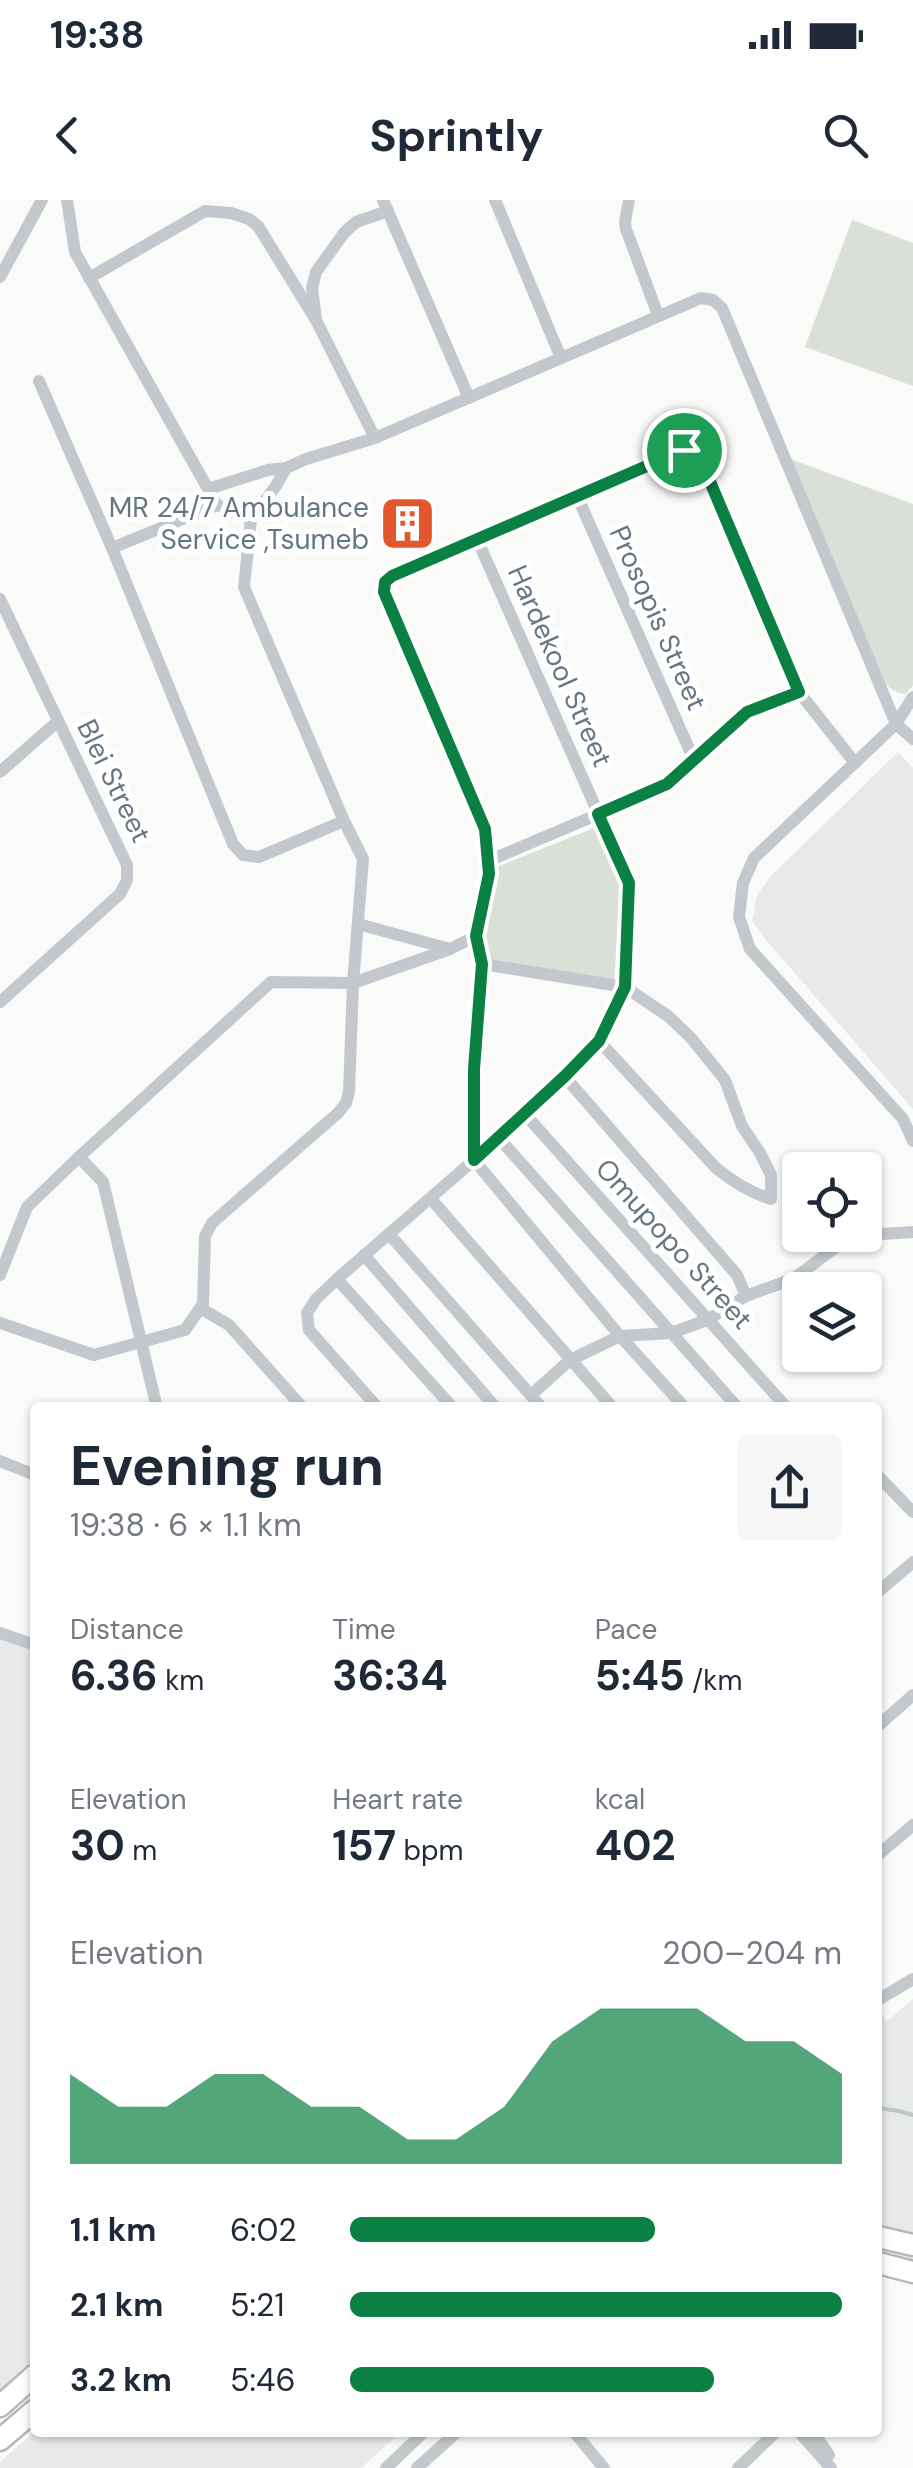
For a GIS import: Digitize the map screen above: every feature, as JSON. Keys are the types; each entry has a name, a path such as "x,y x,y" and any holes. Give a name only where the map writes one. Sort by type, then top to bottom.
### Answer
{"highway":[{"path":"882,2238 913,2245"},
{"path":"882,2264 913,2272"},
{"path":"0,2406 30,2379"},
{"path":"0,2451 5,2436 30,2414"}],"street":[{"path":"0,276 42,200"},
{"path":"66,200 75,252 217,505 251,519"},
{"path":"496,200 561,358"},
{"path":"628,200 626,229 658,316"},
{"path":"316,320 312,288 316,272 333,245 356,222 386,206 469,398"},
{"path":"89,278 205,211 250,219 316,320 376,438"},
{"path":"208,489 376,438 658,316 702,298 712,300 722,308 896,724 913,739"},
{"path":"39,380 232,844 243,855 258,857 344,821"},
{"path":"680,1402 474,1160 474,1069 482,964 476,936 489,874 485,829 384,592 385,582 684,450 693,452 700,458 799,692 856,763"},
{"path":"0,1323 94,1355 185,1330 203,1304 205,1236 212,1223 346,1103 363,859 244,587 251,519 286,468"},
{"name":"Prosopis Street","path":"577,496 694,760"},
{"path":"112,548 217,505"},
{"name":"Hardekool Street","path":"477,539 629,883 625,987"},
{"name":"Blei Street","path":"0,599 127,865 127,880 120,894 0,1002"},
{"path":"488,861 667,784 747,712 799,692"},
{"path":"913,697 896,724 754,858 743,882 739,916 750,948 908,1119 913,1141"},
{"path":"0,772 57,722"},
{"path":"358,924 450,949"},
{"path":"0,1275 28,1208 271,982 353,983 391,972 476,936"},
{"path":"482,964 625,987 668,1016 725,1080 742,1126 771,1175 771,1199 735,1184 716,1168 599,1041"},
{"path":"373,1402 309,1330 307,1313 337,1279 565,1076 599,1041 625,987"},
{"path":"565,1076 737,1276 746,1296"},
{"name":"Omupopo Street","path":"524,1113 782,1402"},
{"path":"498,1137 733,1402"},
{"path":"79,1157 103,1182 156,1402"},
{"path":"431,1199 608,1402"},
{"path":"530,1395 570,1360 620,1336 671,1333 708,1320 746,1296 792,1279 851,1236 913,1232"},
{"path":"389,1234 536,1402"},
{"path":"364,1256 491,1402"},
{"path":"337,1279 447,1402"},
{"path":"200,1308 229,1324 299,1402"},
{"path":"0,1461 30,1472"},
{"path":"882,1480 913,1512"},
{"path":"882,1589 913,1562"},
{"path":"0,1632 30,1643"},
{"path":"882,1722 913,1695"},
{"path":"883,1843 913,1825"},
{"path":"882,1998 913,1979"},
{"path":"386,2468 419,2437"},
{"path":"418,2468 451,2437"},
{"path":"578,2437 604,2468"},
{"path":"738,2468 771,2437"},
{"path":"805,2437 834,2468"},
{"path":"816,2437 834,2468"}],"shaded area":[{"path":"852,220 913,243 913,386 805,347"},
{"path":"790,459 913,504 913,685 906,694 891,689 881,676"},
{"path":"898,752 913,768 913,1109 752,921 757,895 771,876"},
{"path":"594,828 620,885 614,985 490,965 481,938 497,867"},
{"path":"0,1633 30,1643 30,2379 0,2406"},
{"path":"913,1999 913,2245 882,2238 882,2014 887,2021"},
{"path":"30,2435 396,2437 361,2468 0,2468 0,2462"}],"waterway":[{"path":"882,2109 913,2115"}],"place":[{"name":"MR 24/7 Ambulance Service ,Tsumeb","path":"408,523"}],"route":[{"path":"684,450 700,458 799,692 747,712 667,784 598,814 629,883 625,987 599,1041 474,1160 474,1069 482,964 476,936 489,874 485,829 384,592 385,582 684,450"}]}
